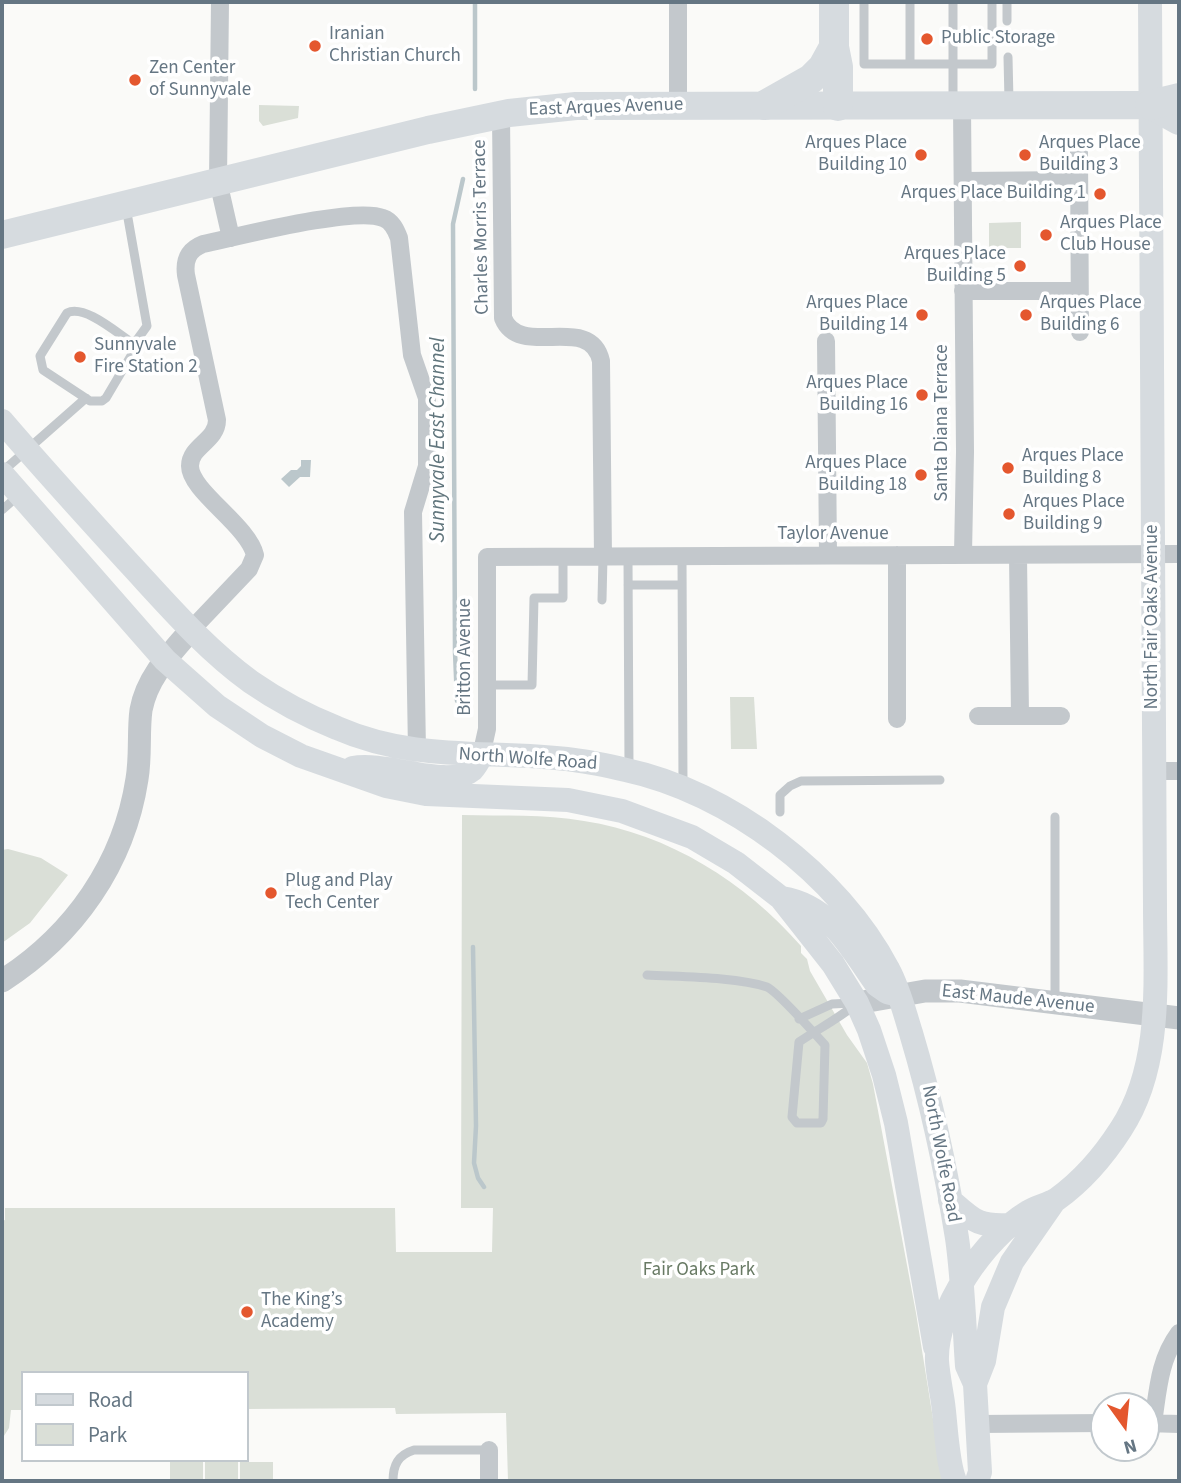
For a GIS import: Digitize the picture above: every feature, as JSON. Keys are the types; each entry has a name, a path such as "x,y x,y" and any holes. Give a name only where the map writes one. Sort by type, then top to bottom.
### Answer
{"highway":[{"path":"834,2 838,106"},
{"path":"765,105 811,79 823,67 834,47"},
{"path":"1150,106 1179,98"}],"main road":[{"name":"North Fair Oaks Avenue","path":"955,1481 937,1359 943,1326 961,1282 973,1263 1011,1225 1028,1212 1055,1200 1078,1181 1122,1127 1140,1088 1148,1060 1153,1015 1155,947 1150,2"},
{"name":"East Arques Avenue","path":"2,235 500,115 576,106 1150,106 1179,121"},
{"name":"North Wolfe Road","path":"2,421 192,629 252,682 290,706 365,739 417,751 575,760 629,770 709,800 765,834 813,873 842,903 870,940 899,995 925,1080 950,1200 957,1240 967,1366 975,1384"},
{"name":"North Wolfe Road","path":"2,473 11,503 165,660 217,706 262,736 338,771 387,786 426,794 568,800 622,811 692,837 736,863 781,898 833,964 857,1003 881,1063 896,1123 937,1359"},
{"path":"338,771 366,765 450,777 472,770 481,756"},
{"path":"781,898 800,901 832,923 877,985 887,992 899,995"},
{"path":"950,1200 977,1223 992,1226 1011,1225"},
{"name":"North Fair Oaks Avenue","path":"977,1481 980,1472 975,1384 984,1361 993,1307 1012,1262 1055,1200"}],"street":[{"path":"220,2 218,181 231,238"},
{"path":"678,2 678,105"},
{"name":"Santa Diana Terrace","path":"957,106 962,181 963,554"},
{"name":"Charles Morris Terrace","path":"500,115 503,317 508,327 516,334 530,337 575,337 585,340 599,352 603,557"},
{"path":"1079,151 1080,332"},
{"path":"962,181 1079,180"},
{"path":"2,981 56,941 106,876 124,836 132,808 139,769 141,710 147,691 165,660 249,569 255,555 249,542 199,486 190,468 194,455 213,435 217,424 214,398 186,275 186,258 198,247 290,225 367,215 389,221 398,233 412,355 427,398 428,463 413,512 417,751"},
{"path":"963,291 1079,290"},
{"path":"826,341 828,555"},
{"name":"Taylor Avenue","path":"487,557 1179,554"},
{"path":"897,555 897,719"},
{"path":"1018,555 1020,716"},
{"name":"Britton Avenue","path":"481,756 487,729 487,557"},
{"path":"978,716 1061,716"},
{"path":"1154,771 1179,771"},
{"name":"East Maude Avenue","path":"857,1003 899,995 961,991 1179,1018"},
{"path":"1156,1392 1161,1366 1179,1333"},
{"path":"978,1424 1090,1423"},
{"path":"1160,1423 1179,1424"},
{"path":"489,1450 489,1481"}],"lane":[{"path":"864,2 864,64 992,64 992,2"},
{"path":"910,2 910,64"},
{"path":"953,2 953,64 957,106"},
{"path":"1007,2 1007,21"},
{"path":"1008,57 1010,107"},
{"path":"125,204 147,326 134,344 135,349 106,398 96,402 43,370 40,363 40,356 67,313 73,310 85,312 134,344"},
{"path":"2,473 86,398"},
{"path":"487,685 532,685 534,598 563,598 563,557"},
{"path":"602,600 603,557"},
{"path":"628,557 629,770"},
{"path":"682,557 683,789"},
{"path":"628,585 682,585"},
{"path":"780,812 780,795 797,782 940,780"},
{"path":"1055,817 1055,1003"},
{"path":"647,975 727,981 769,988 813,1032 825,1045 823,1119 821,1124 797,1123 792,1117 799,1042 813,1032 839,1018 857,1003"},
{"path":"799,1019 832,1004 857,1003"},
{"path":"393,1481 395,1464 406,1452 489,1450"}],"green space":[{"path":"259,105 299,106 298,118 263,126 259,121"},
{"path":"1021,222 1021,248 989,248 989,223"},
{"path":"730,697 754,697 757,749 731,749"},
{"name":"Fair Oaks Park","path":"462,815 569,819 615,827 675,849 703,864 755,901 801,946 801,953 807,959 810,971 847,1035 867,1063 916,1313 943,1481 508,1481 506,1413 396,1414 395,1408 248,1409 248,1371 21,1371 21,1410 11,1410 9,1428 2,1439 2,1221 5,1220 5,1208 395,1208 396,1252 492,1252 493,1208 461,1208"},
{"path":"8,849 41,858 68,875 30,923 2,943 2,850"},
{"path":"170,1462 203,1462 203,1481 170,1481"},
{"path":"205,1462 238,1462 238,1481 205,1481"},
{"path":"240,1462 273,1462 273,1481 240,1481"}],"shaded area":[{"path":"301,460 311,460 310,477 300,477 289,487 281,479 291,470 297,470 301,466"}],"waterway":[{"name":"Sunnyvale East Channel","path":"475,2 475,89"},
{"name":"Sunnyvale East Channel","path":"457,701 453,224 463,179"},
{"name":"Sunnyvale East Channel","path":"473,947 476,1126 474,1163 484,1187"}],"place":[{"name":"Public Storage","path":"927,39"},
{"name":"Iranian Christian Church","path":"315,46"},
{"name":"Zen Center of Sunnyvale","path":"135,80"},
{"name":"Arques Place Building 10","path":"921,155"},
{"name":"Arques Place Building 3","path":"1025,155"},
{"name":"Arques Place Building 1","path":"1100,194"},
{"name":"Arques Place Club House","path":"1046,235"},
{"name":"Arques Place Building 5","path":"1020,266"},
{"name":"Arques Place Building 14","path":"922,315"},
{"name":"Arques Place Building 6","path":"1026,315"},
{"name":"Sunnyvale Fire Station 2","path":"80,357"},
{"name":"Arques Place Building 16","path":"922,395"},
{"name":"Arques Place Building 8","path":"1008,468"},
{"name":"Arques Place Building 18","path":"921,475"},
{"name":"Arques Place Building 9","path":"1009,514"},
{"name":"Plug and Play Tech Center","path":"271,893"},
{"name":"The King’s Academy","path":"247,1312"}]}
